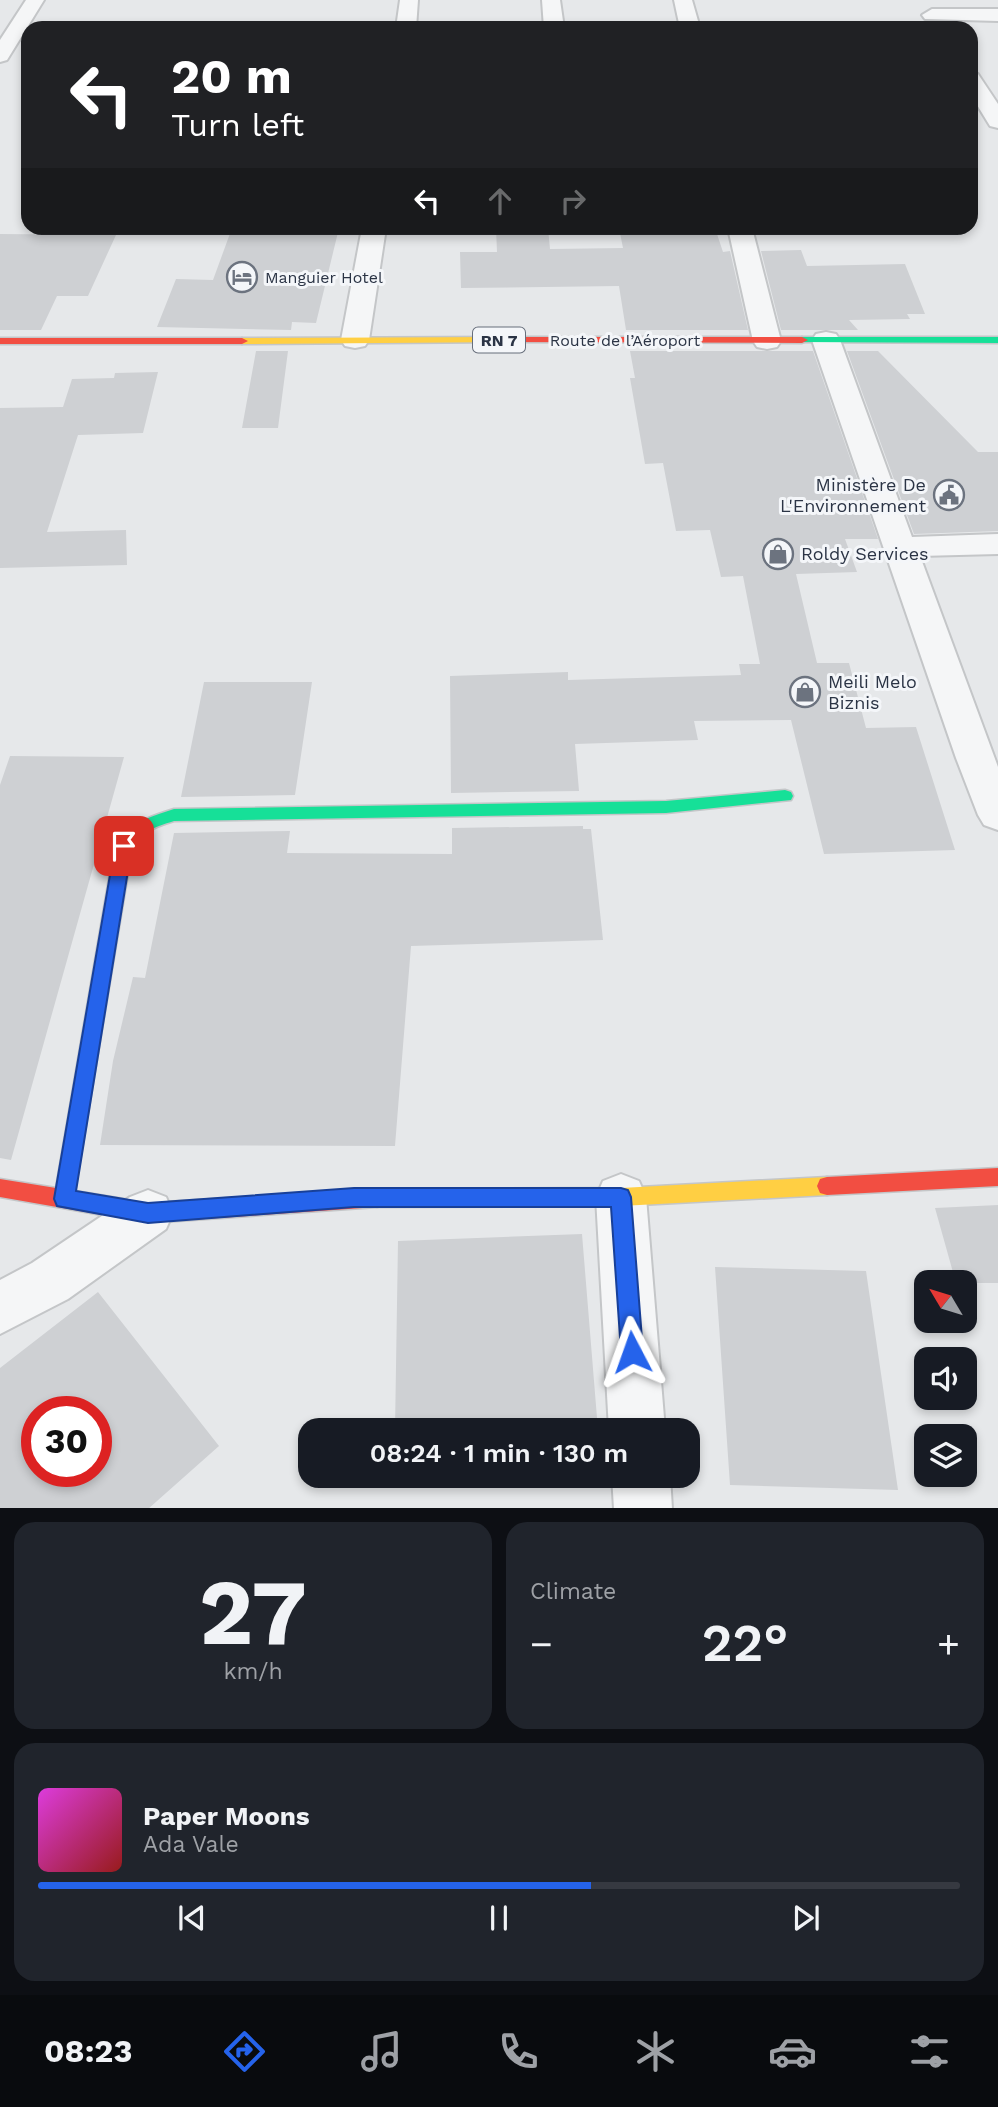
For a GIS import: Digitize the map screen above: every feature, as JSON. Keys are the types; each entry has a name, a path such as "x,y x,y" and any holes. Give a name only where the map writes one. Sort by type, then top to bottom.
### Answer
{"street":[{"path":"22,21 35,0"},
{"path":"407,21 409,0"},
{"path":"551,0 553,21"},
{"path":"683,0 689,21"},
{"path":"932,14 998,15"},
{"path":"0,56 21,22"},
{"path":"978,89 998,121"},
{"path":"355,340 373,235"},
{"path":"742,235 767,341"},
{"path":"826,340 899,547 987,762 998,815"},
{"name":"Route de l’Aéroport","path":"0,341 998,340"},
{"path":"899,547 998,544"},
{"path":"64,1199 124,846 141,825 174,815 666,807 785,796"},
{"path":"0,1188 148,1213 354,1198 621,1197 998,1177"},
{"path":"621,1197 636,1418"},
{"path":"0,1308 50,1281 148,1213"},
{"path":"642,1488 643,1508"}],"building":[{"path":"0,234 116,235 88,296 57,296 41,330 0,330"},
{"path":"229,235 337,235 316,323 292,322 291,330 157,327 176,279 213,280"},
{"path":"496,235 549,235 550,249 623,248 620,235 717,235 723,252 730,251 748,330 626,330 619,286 461,288 460,252 497,252"},
{"path":"801,250 807,266 905,264 925,314 907,314 910,319 849,320 858,330 781,330 761,251"},
{"path":"256,351 288,351 278,428 242,428"},
{"path":"630,351 813,351 878,539 845,539 857,572 796,574 817,663 849,663 866,728 916,727 955,850 824,854 791,720 694,721 698,740 575,744 579,791 451,793 450,676 568,672 568,680 741,675 739,664 760,664 743,576 721,577 710,530 676,531 663,463 645,464 630,378 635,378"},
{"path":"847,351 878,351 978,452 998,452 998,531 914,534"},
{"path":"158,372 143,433 78,435 47,532 126,530 127,565 0,568 0,408 63,407 72,379 114,378 115,373"},
{"path":"204,682 312,682 295,795 181,797"},
{"path":"10,756 124,757 11,1160 0,1158 0,785"},
{"path":"583,826 583,829 591,829 603,940 411,946 395,1146 100,1145 113,1061 133,977 145,978 174,833 290,831 287,853 452,854 452,828"},
{"path":"998,1205 998,1283 977,1283 977,1270 952,1270 935,1208"},
{"path":"582,1234 597,1418 395,1418 398,1241"},
{"path":"715,1267 866,1271 898,1490 730,1485"},
{"path":"98,1292 219,1446 149,1508 0,1508 0,1368"}],"traffic: fast":[{"path":"802,340 998,340"},
{"path":"119,873 125,847 134,832 174,815 666,807 785,796"}],"traffic: slow":[{"path":"242,341 508,340"},
{"path":"377,1198 621,1197 827,1186"}],"traffic: jam":[{"path":"508,340 802,340"},
{"path":"0,341 242,341"},
{"path":"64,1199 119,873"},
{"path":"827,1186 998,1177"},
{"path":"0,1188 148,1213 377,1198"}],"place":[{"name":"Manguier Hotel","path":"242,277"},
{"name":"Ministère De L'Environnement","path":"949,495"},
{"name":"Roldy Services","path":"778,554"},
{"name":"Meili Melo Biznis","path":"805,692"}],"route":[{"path":"124,846 64,1199 148,1213 354,1198 621,1197 632,1352"}]}
